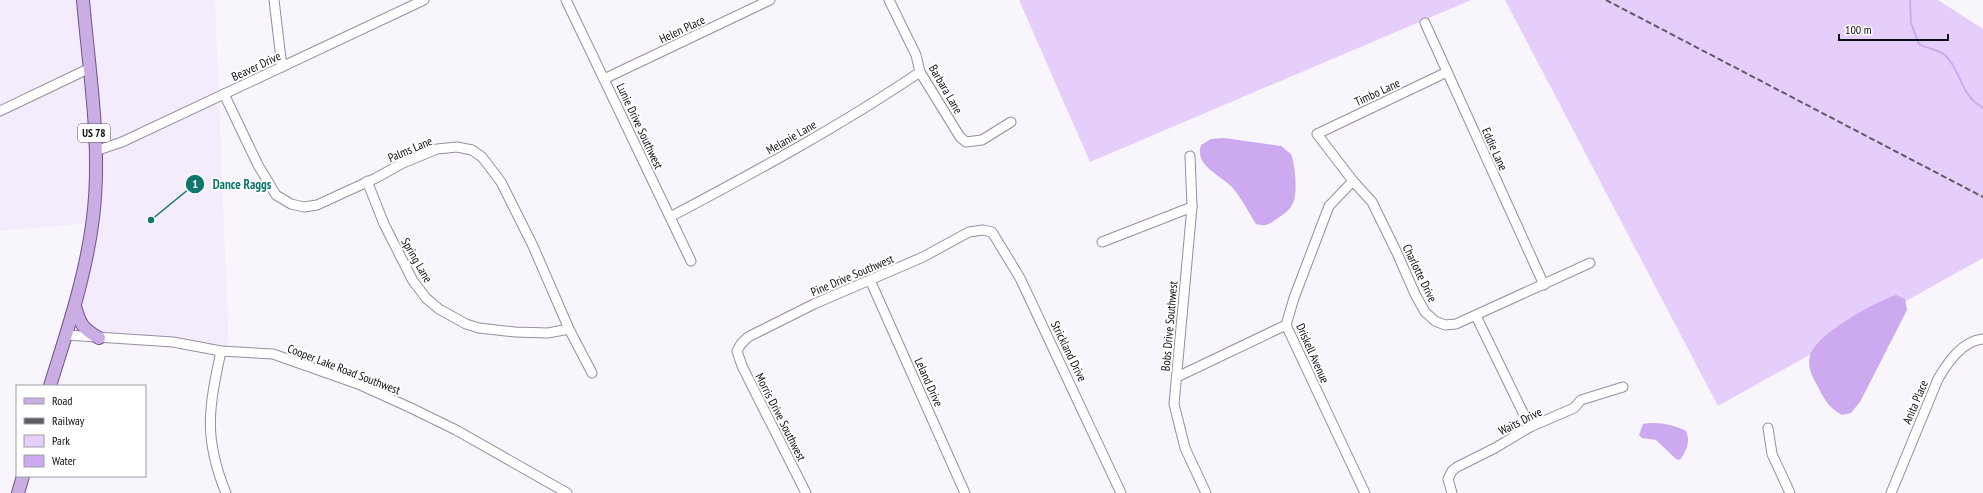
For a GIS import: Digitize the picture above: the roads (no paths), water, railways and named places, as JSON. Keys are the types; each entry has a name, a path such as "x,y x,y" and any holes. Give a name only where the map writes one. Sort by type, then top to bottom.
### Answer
{"main road":[{"name":"US 78","path":"50,385 87,257 93,217 95,151 82,0"},
{"path":"74,305 79,323 87,331 99,338"},
{"path":"18,493 23,477"}],"street":[{"path":"274,0 282,67"},
{"name":"Beaver Drive","path":"95,151 122,142 424,0"},
{"name":"Lunie Drive Southwest","path":"566,0 691,262"},
{"name":"Helen Place","path":"604,79 770,0"},
{"name":"Barbara Lane","path":"888,0 916,55 920,72 937,96 953,127 966,142 982,140 1011,122"},
{"name":"Eddie Lane","path":"1425,23 1544,285"},
{"path":"0,111 88,69"},
{"name":"Melanie Lane","path":"670,217 799,148 920,72"},
{"name":"Timbo Lane","path":"1318,134 1447,72"},
{"name":"Palms Lane","path":"224,94 258,165 276,195 291,204 304,207 317,205 403,163 436,150 457,147 472,150 482,156 501,182 533,246 569,329 592,373"},
{"name":"Charlotte Drive","path":"1318,134 1353,181 1372,202 1425,312 1435,321 1445,326 1456,324 1476,316 1590,262"},
{"name":"Bobs Drive Southwest","path":"1190,156 1192,207 1174,404 1184,441 1206,493"},
{"name":"Spring Lane","path":"367,181 384,224 413,280 426,298 439,309 466,324 479,328 515,332 548,333 569,329"},
{"name":"Driskell Avenue","path":"1353,181 1329,206 1294,298 1286,325 1365,493"},
{"path":"1102,242 1192,207"},
{"name":"Pine Drive Southwest","path":"737,351 748,337 814,304 923,257 969,232 983,230"},
{"name":"Strickland Drive","path":"983,230 992,232 1020,278 1121,493"},
{"name":"Leland Drive","path":"870,280 965,493"},
{"path":"1476,316 1530,426"},
{"path":"1177,377 1286,325"},
{"name":"Cooper Lake Road Southwest","path":"66,334 99,338 173,342 221,351 273,354 358,384 456,430 567,493"},
{"name":"Anita Place","path":"1890,493 1944,370 1966,344 1983,339"},
{"path":"221,351 212,390 209,417 212,454 226,493"},
{"name":"Morris Drive Southwest","path":"737,351 742,366 806,493"},
{"name":"Waits Drive","path":"1452,493 1448,479 1452,471 1530,426 1574,408 1581,400 1622,387"},
{"path":"1768,428 1772,454 1790,493"}],"water":[{"path":"1224,138 1281,146 1291,154 1294,164 1295,198 1289,210 1270,223 1265,225 1256,224 1232,187 1210,169 1201,159 1201,145 1211,139"},
{"path":"1896,295 1905,299 1907,310 1860,402 1851,413 1842,415 1830,406 1813,378 1809,364 1810,356 1815,347 1823,338 1834,329 1875,304"},
{"path":"1643,424 1665,424 1686,431 1688,443 1680,460 1676,459 1656,440 1642,438 1639,435"}],"waterway":[{"path":"1910,0 1911,23 1919,44 1939,51 1945,55 1951,61 1969,96 1983,108"}],"railway":[{"path":"1606,0 1983,197"}],"place":[{"name":"Dance Raggs","path":"151,220"}]}
